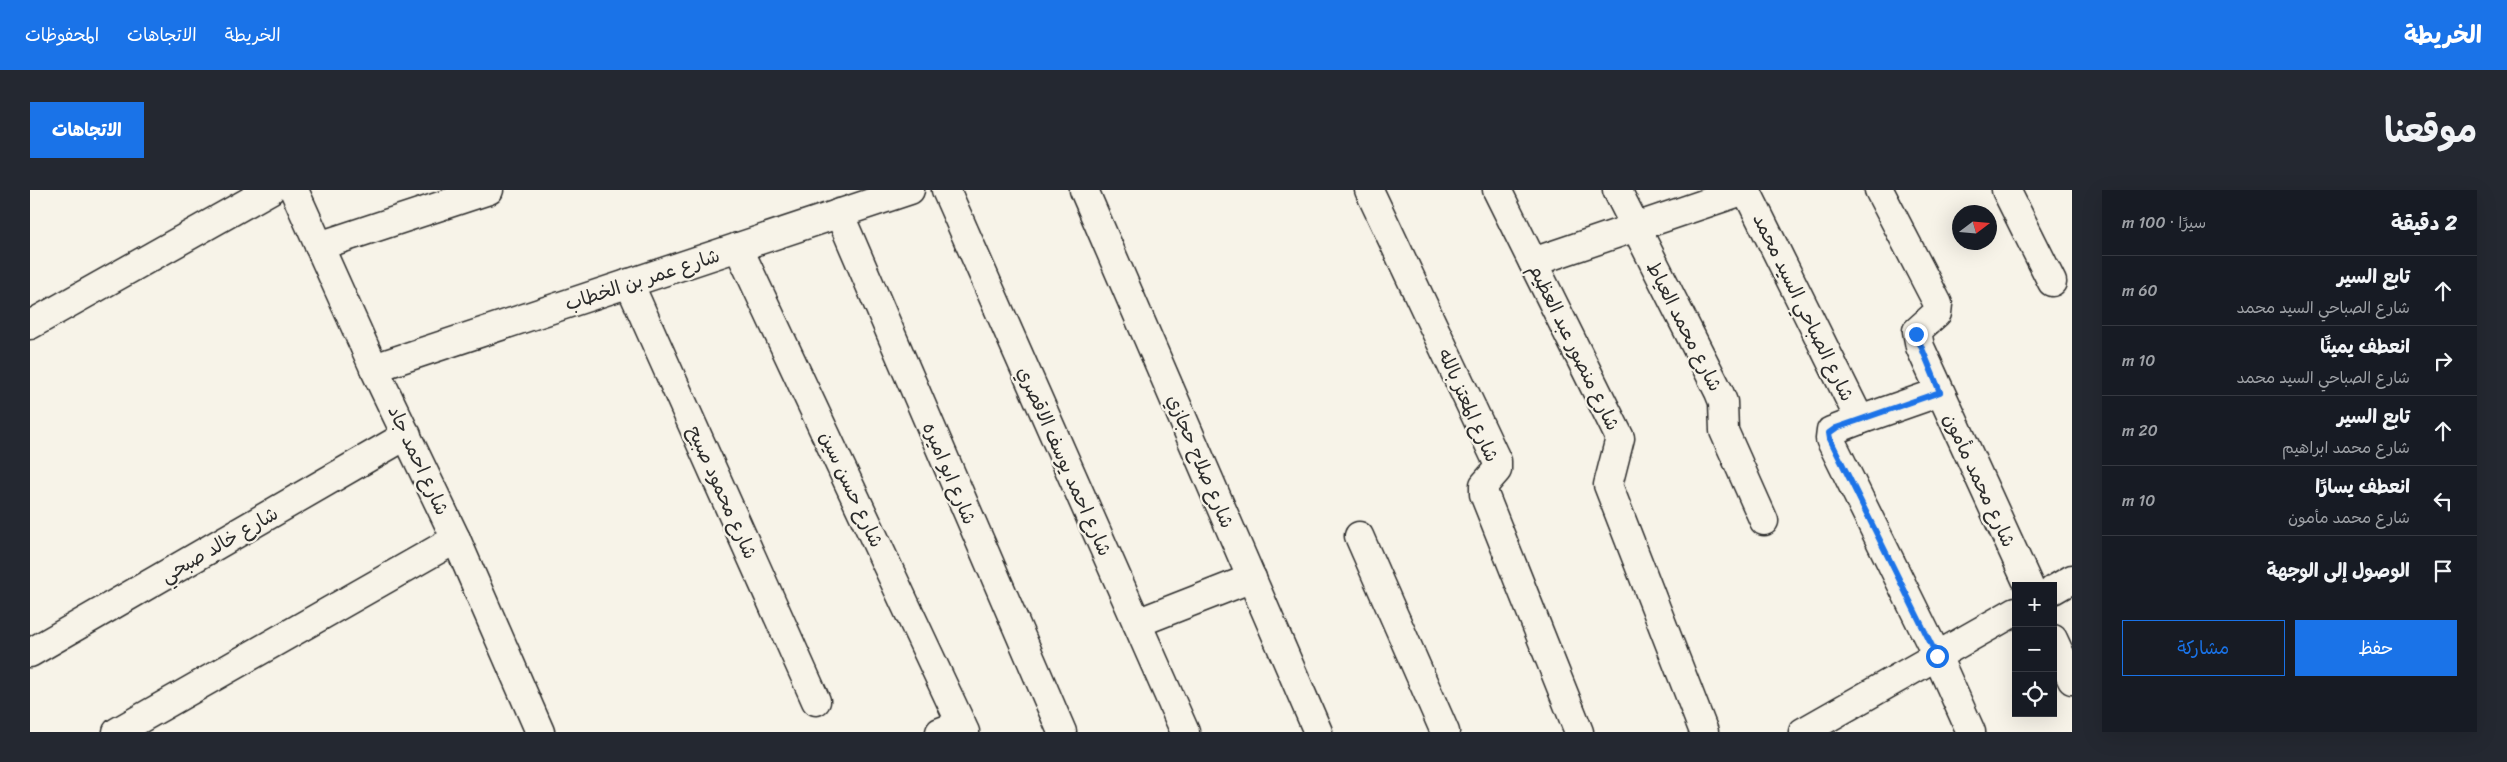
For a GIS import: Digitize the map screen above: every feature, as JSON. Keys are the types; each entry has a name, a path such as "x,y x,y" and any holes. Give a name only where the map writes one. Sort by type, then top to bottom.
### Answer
{"street":[{"path":"30,325 270,190"},
{"name":"شارع احمد جاد","path":"294,190 374,368 456,538 540,732"},
{"path":"319,246 489,190"},
{"name":"شارع عمر بن الخطاب","path":"374,368 910,190"},
{"name":"شارع احمد يوسف الاقصري","path":"946,190 1185,732"},
{"name":"شارع صلاح حجازي","path":"1084,190 1318,732"},
{"name":"شارع المعتز بالله","path":"1369,190 1496,461 1495,474 1486,482 1483,491 1579,732"},
{"name":"شارع منصور عبد العظيم","path":"1497,190 1620,438 1608,485 1704,732"},
{"name":"شارع محمد العياط","path":"1617,190 1720,392 1723,402 1724,431 1764,521"},
{"path":"1533,262 1746,190"},
{"name":"شارع الصباحي السيد محمد","path":"1746,190 1860,420 1831,431 1830,439 1937,656 1970,732"},
{"name":"شارع محمد مأمون","path":"1879,190 1938,304 1937,313 1918,329 1916,334 1940,392 2027,582"},
{"path":"2006,190 2052,282"},
{"name":"شارع ابو اميره","path":"839,214 1062,732"},
{"name":"شارع حسن سين","path":"738,247 955,729"},
{"name":"شارع محمود صبيح","path":"629,283 816,701"},
{"path":"1860,420 1940,392"},
{"name":"شارع خالد صبحي","path":"30,653 407,435"},
{"path":"1359,536 1445,732"},
{"path":"117,732 456,538"},
{"path":"1137,623 1252,578"},
{"path":"2057,588 2072,579"},
{"path":"1803,732 1835,724 1937,656 2012,613"},
{"path":"2057,648 2072,680"}],"route":[{"path":"1916,334 1940,392 1836,428 1829,433 1830,439 1937,656"}]}
